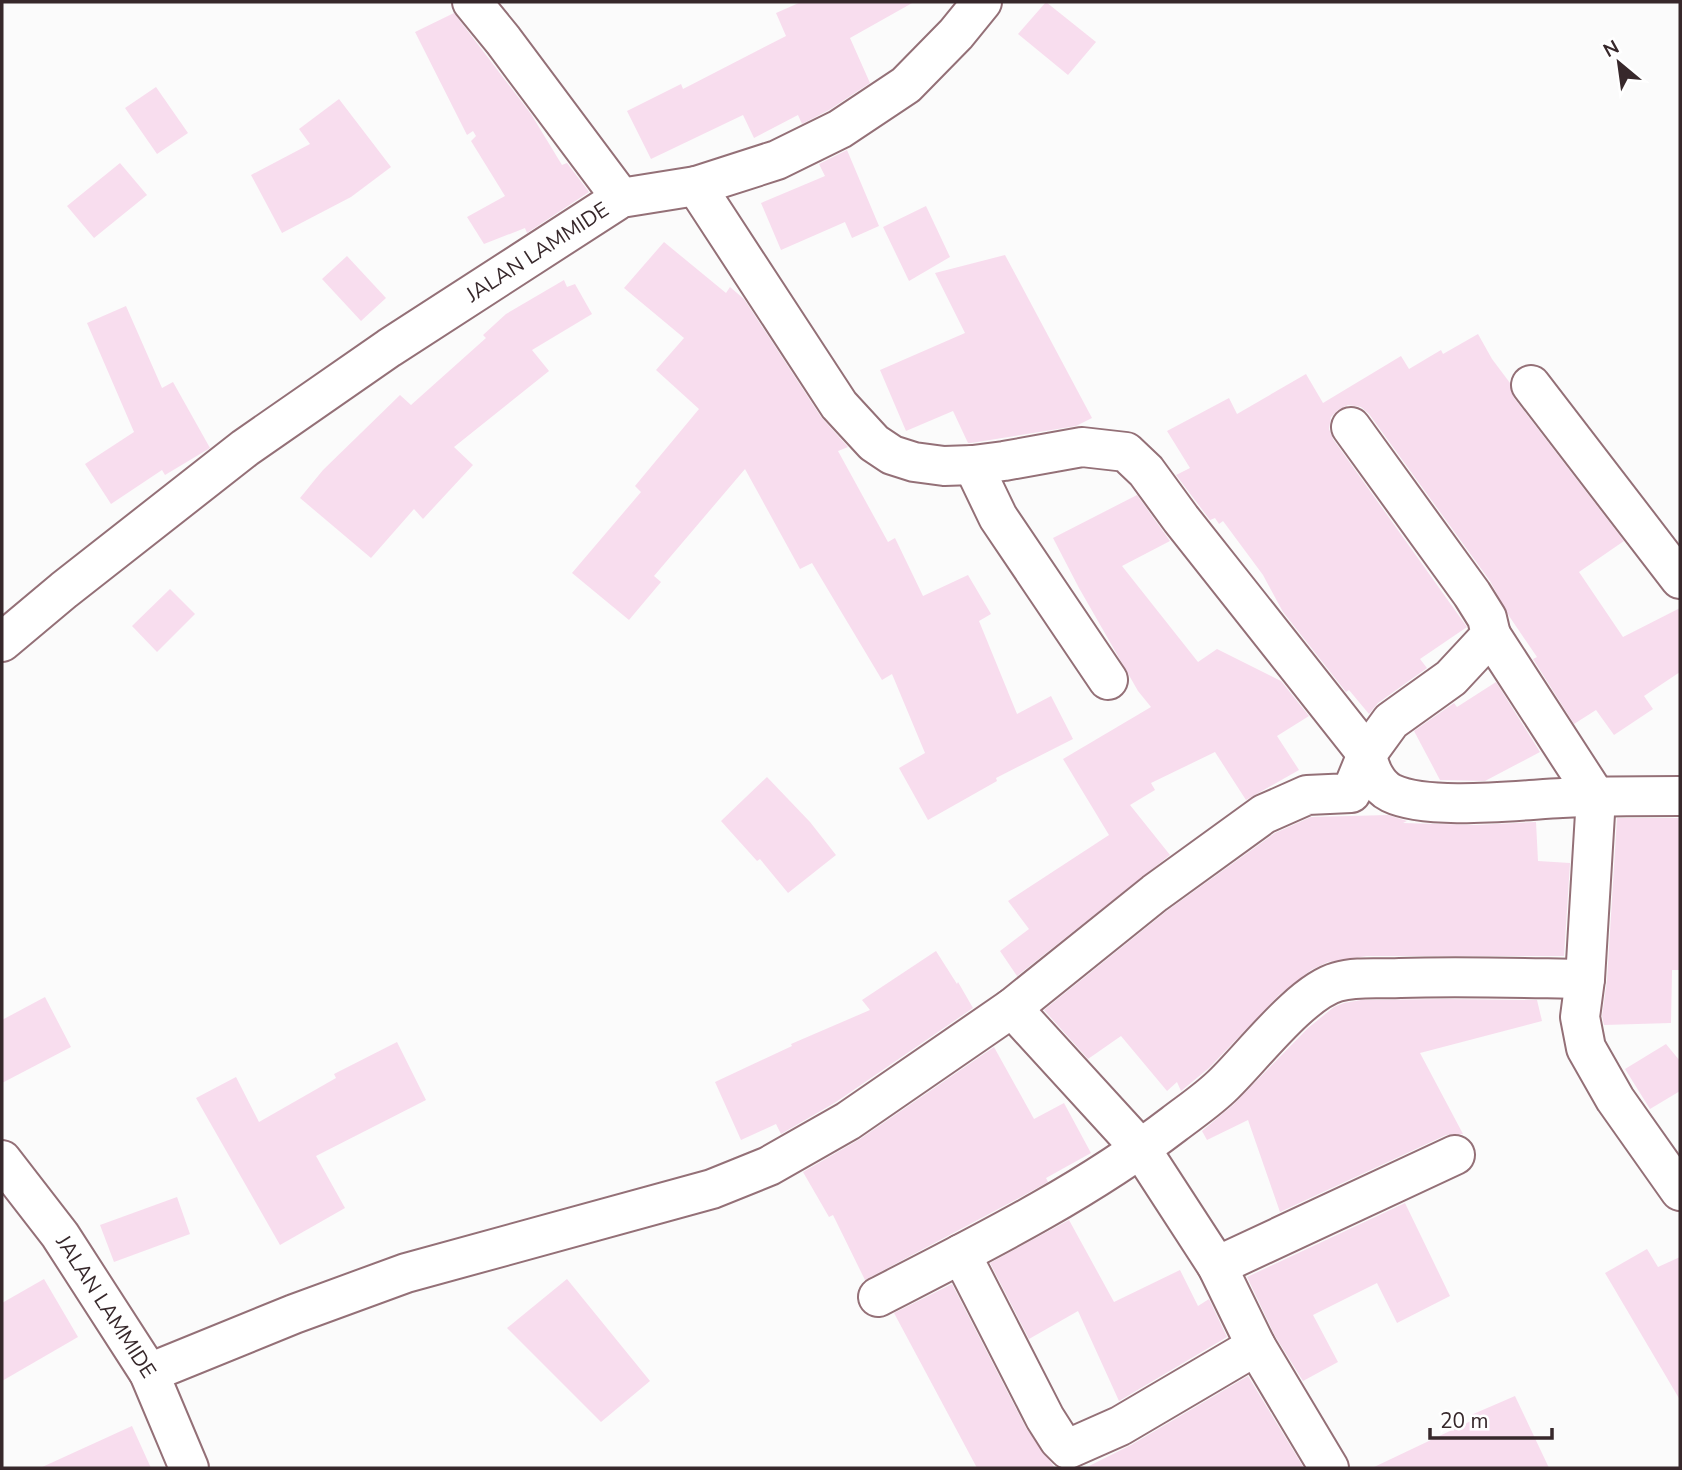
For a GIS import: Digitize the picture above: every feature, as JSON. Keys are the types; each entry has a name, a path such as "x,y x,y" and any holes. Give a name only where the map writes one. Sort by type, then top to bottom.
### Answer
{"street":[{"path":"471,2 503,40 621,198"},
{"name":"JALAN LAMMIDE","path":"2,642 64,590 246,448 389,348 621,198 696,186 777,160 840,129 906,85 956,34 982,2"},
{"path":"696,186 839,405 874,443 892,455 914,462 972,465 1082,447 1126,452 1146,471 1367,754 1369,768 1389,792 1407,798 1456,803 1680,796"},
{"path":"1531,385 1680,579"},
{"path":"1351,427 1472,594 1487,618 1491,635 1596,797 1585,979 1580,1017 1586,1048 1615,1099 1680,1191"},
{"path":"972,465 998,517 1108,680"},
{"path":"149,1373 406,1272 712,1189 769,1166 848,1121 1012,1007 1155,893 1264,814 1307,795 1351,793 1367,754 1391,721 1451,678 1491,635"},
{"path":"878,1297 1057,1200 1141,1149 1222,1086 1296,1010 1316,992 1335,982 1356,978 1585,979"},
{"path":"1012,1007 1141,1149 1217,1266 1256,1346 1329,1468"},
{"path":"1217,1266 1455,1155"},
{"name":"JALAN LAMMIDE","path":"2,1160 60,1235 149,1373 188,1468"},
{"path":"961,1254 1045,1418 1069,1459 1256,1346"}],"building":[{"path":"801,2 914,2 850,38 870,83 829,110 802,124 798,115 754,138 743,115 651,159 627,111 681,84 683,89 786,36 776,13"},
{"path":"1046,2 1096,42 1068,75 1018,34"},
{"path":"454,13 531,114 562,165 567,163 589,192 527,233 525,228 484,244 467,217 505,196 471,141 476,136 473,131 467,135 415,32"},
{"path":"156,87 188,133 157,154 125,108"},
{"path":"339,99 391,167 351,197 282,233 251,175 310,144 299,129"},
{"path":"847,150 879,226 852,238 845,222 781,250 761,203 825,176 819,164"},
{"path":"120,163 147,195 94,238 67,206"},
{"path":"926,206 950,257 909,281 883,227"},
{"path":"664,242 726,293 730,287 744,299 821,417 848,447 838,451 888,542 895,538 923,596 968,575 991,614 979,621 1017,714 1051,696 1073,739 996,778 997,781 928,820 899,768 925,753 892,674 882,680 812,563 800,569 745,469 654,576 661,582 629,620 572,573 641,492 635,486 699,409 656,370 684,338 624,288"},
{"path":"1005,255 1092,418 1076,426 968,443 953,411 906,431 880,370 965,333 935,273"},
{"path":"347,256 386,298 361,321 322,279"},
{"path":"564,280 567,287 575,284 592,314 532,350 549,371 454,447 473,465 423,519 414,509 371,558 300,498 323,470 400,395 411,405 486,338 483,335 506,314"},
{"path":"126,306 162,388 173,382 210,448 165,475 162,470 111,504 85,464 134,432 87,323"},
{"path":"1478,334 1510,383 1514,398 1624,541 1579,572 1623,637 1680,608 1680,672 1644,696 1653,709 1614,735 1596,710 1574,724 1533,659 1537,657 1509,616 1490,581 1369,414 1361,407 1348,405 1331,417 1329,429 1333,439 1467,627 1420,659 1427,668 1378,703 1369,714 1349,690 1346,692 1283,612 1263,575 1223,521 1219,524 1215,518 1210,520 1176,475 1190,468 1167,431 1229,398 1237,414 1306,374 1323,403 1401,356 1409,369 1441,350 1443,354"},
{"path":"1137,495 1170,541 1122,566 1198,662 1217,649 1281,681 1309,716 1277,736 1299,770 1246,800 1215,752 1151,783 1155,790 1130,805 1170,855 1017,976 1000,951 1029,929 1008,901 1109,835 1063,759 1151,707 1138,691 1053,538"},
{"path":"170,589 195,614 157,652 132,626"},
{"path":"1496,682 1540,752 1485,781 1440,780 1414,731 1454,703 1457,707"},
{"path":"767,777 810,822 836,855 788,893 760,859 757,861 721,821"},
{"path":"1388,815 1407,821 1403,823 1475,825 1536,822 1538,861 1570,863 1564,956 1367,956 1328,962 1311,970 1279,995 1209,1068 1181,1091 1177,1082 1167,1091 1121,1036 1088,1059 1044,1010 1168,910 1275,833 1311,817"},
{"path":"1617,818 1679,818 1680,970 1672,970 1671,1023 1604,1025 1602,1016 1607,980"},
{"path":"936,951 973,1008 836,1102 781,1134 776,1124 741,1140 715,1082 792,1046 791,1044 870,1010 862,1000"},
{"path":"45,997 71,1047 2,1083 2,1020"},
{"path":"1361,1000 1537,1000 1542,1021 1420,1053 1463,1134 1446,1135 1280,1212 1248,1120 1207,1140 1202,1131 1233,1105 1308,1028 1334,1007"},
{"path":"397,1042 426,1100 316,1156 345,1208 280,1245 196,1098 236,1077 259,1122 336,1078 334,1074"},
{"path":"1666,1044 1680,1061 1680,1091 1650,1109 1625,1069"},
{"path":"994,1047 1034,1119 1064,1103 1091,1153 1046,1178 1048,1182 865,1280 833,1215 829,1217 803,1172 860,1139"},
{"path":"177,1197 190,1234 114,1262 100,1225"},
{"path":"1405,1203 1450,1296 1397,1323 1377,1283 1313,1315 1338,1362 1303,1381 1275,1336 1247,1277"},
{"path":"1069,1220 1114,1302 1180,1270 1198,1306 1209,1299 1227,1337 1119,1401 1078,1311 1029,1339 990,1263"},
{"path":"1647,1249 1658,1267 1680,1257 1680,1400 1605,1273"},
{"path":"44,1279 78,1337 2,1381 2,1303"},
{"path":"567,1279 650,1381 601,1422 507,1328"},
{"path":"952,1284 1026,1428 1055,1468 977,1468 894,1313"},
{"path":"1248,1376 1304,1468 1085,1468 1131,1445"},
{"path":"1515,1396 1549,1468 1372,1468 1473,1420 1471,1415"},
{"path":"132,1426 151,1468 40,1468"}]}
